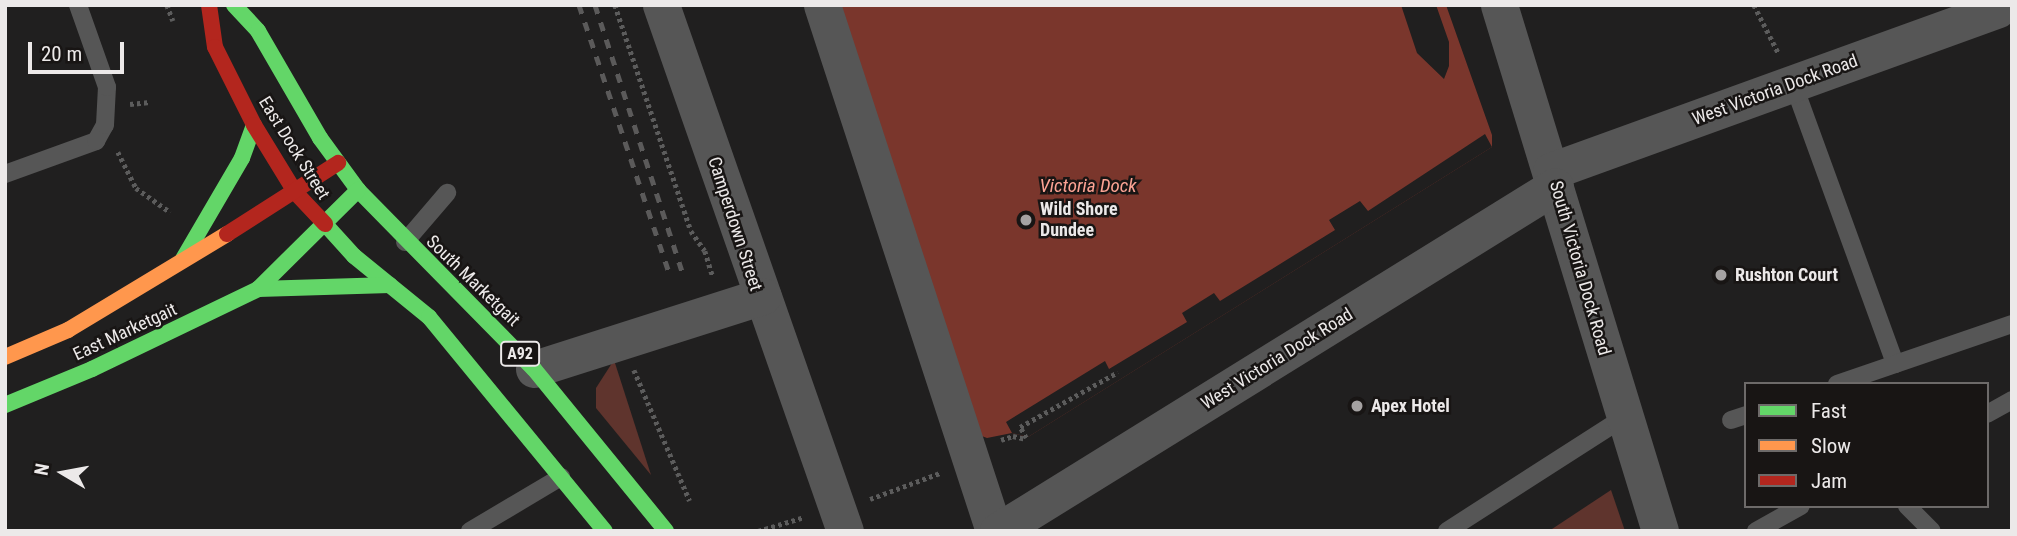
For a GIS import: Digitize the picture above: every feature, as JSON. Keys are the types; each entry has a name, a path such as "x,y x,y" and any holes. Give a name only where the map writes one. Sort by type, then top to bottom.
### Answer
{"main road":[{"name":"East Dock Street","path":"209,5 215,47 254,125 295,192 322,225 390,285"},
{"name":"East Dock Street","path":"233,5 258,31 338,163 358,190"},
{"name":"East Marketgait","path":"178,266 242,158 254,125"},
{"name":"East Marketgait","path":"5,358 68,330 178,266 338,163"},
{"name":"East Marketgait","path":"5,405 92,369 258,289 358,190"},
{"name":"South Marketgait","path":"358,190 405,242 534,369 666,531"},
{"name":"East Marketgait","path":"258,289 390,285"},
{"name":"A92","path":"390,285 429,317 605,531"}],"street":[{"name":"Camperdown Street","path":"534,369 763,296 744,248 662,5"},
{"path":"822,5 996,531"},
{"name":"South Victoria Dock Road","path":"1499,5 1623,418 1660,531"},
{"name":"West Victoria Dock Road","path":"996,531 1553,178 1668,119 1793,83 1909,34 1998,9"},
{"path":"763,296 840,520"}],"lane":[{"path":"5,174 96,141 104,125 107,87 78,5"},
{"path":"1793,83 1895,364"},
{"path":"405,242 447,193"},
{"path":"1843,382 2012,324"},
{"path":"1989,413 2012,400"},
{"path":"1447,531 1623,418"},
{"path":"470,531 561,477"},
{"path":"1756,531 1797,508"},
{"path":"1909,508 1931,531"}],"path":[{"path":"167,5 176,29"},
{"path":"615,5 691,231 705,251 714,281 684,296 691,318"},
{"path":"1754,5 1793,83"},
{"path":"104,125 136,188 177,217"},
{"path":"705,251 744,248"},
{"path":"629,358 692,506"},
{"path":"758,531 840,520 971,462 981,447 1013,436 1026,439 1020,427 1118,372"}],"shaded area":[{"path":"614,360 651,475 596,408 596,388"},
{"path":"1611,490 1625,531 1549,531"}],"water":[{"name":"Victoria Dock","path":"837,5 1401,5 1417,53 1444,79 1449,66 1449,42 1436,5 1446,5 1492,135 1492,147 1028,437 1012,433 987,438 979,435"}],"pier":[{"path":"1485,134 1492,147 1028,437 1012,433 1006,422 1105,361 1109,369 1187,322 1182,313 1214,293 1220,301 1335,230 1329,220 1360,201 1368,211"}],"railway":[{"path":"579,5 670,275"},
{"path":"595,5 682,271"}],"traffic: fast":[{"path":"234,5 258,31 320,138 358,190 534,369 666,531"},
{"path":"183,259 242,158 254,125"},
{"path":"5,405 92,369 258,289 358,190"},
{"path":"325,224 354,256 429,317 605,531"},
{"path":"258,289 390,285"}],"traffic: slow":[{"path":"5,357 68,330 227,234"}],"traffic: jam":[{"path":"209,5 215,47 254,125 295,192 325,224"},
{"path":"227,234 338,163"}],"place":[{"name":"Wild Shore Dundee","path":"1026,220"},
{"name":"Rushton Court","path":"1721,275"},
{"name":"Apex Hotel","path":"1357,406"}]}
